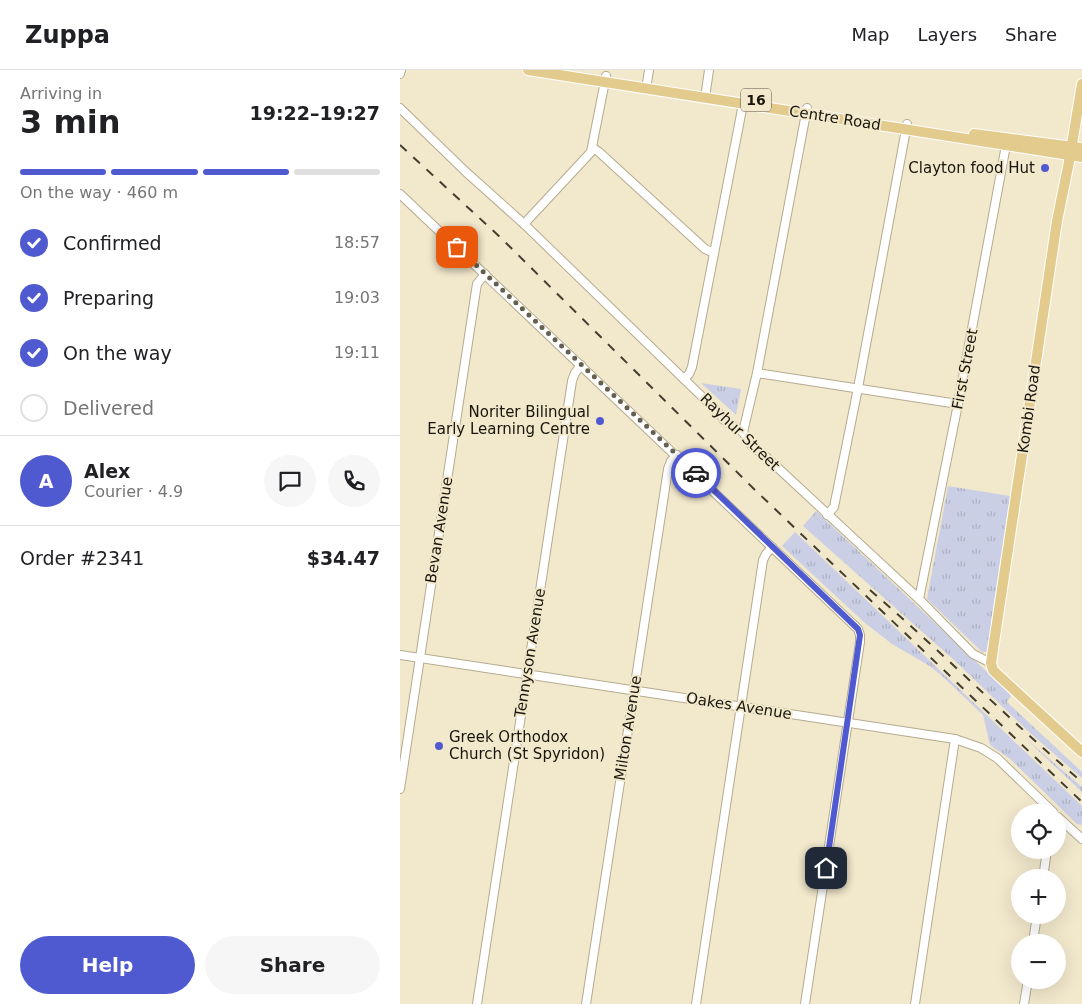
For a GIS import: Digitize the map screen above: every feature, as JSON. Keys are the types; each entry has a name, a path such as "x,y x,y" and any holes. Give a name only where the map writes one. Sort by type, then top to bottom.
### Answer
{"main road":[{"name":"Centre Road","path":"528,70 606,79 907,127 1075,150 1082,157"},
{"name":"Centre Road","path":"566,70 606,79 647,82 743,104 807,111"},
{"name":"Kombi Road","path":"991,663 1057,221 1075,150 1082,84"},
{"name":"Rayhur Street","path":"991,663 993,670 998,675 1082,752"}],"street":[{"path":"400,74 401,70"},
{"path":"647,82 649,70"},
{"path":"705,95 709,70"},
{"path":"524,224 591,152 606,79"},
{"path":"684,379 692,367 743,104"},
{"name":"Rayhur Street","path":"400,108 466,172 524,224 721,414 723,419 743,432 752,446 919,599 973,654 991,663"},
{"path":"743,432 757,372 807,111"},
{"path":"827,515 834,507 907,127"},
{"name":"First Street","path":"919,599 1007,142"},
{"path":"593,148 705,249 714,253"},
{"path":"400,194 858,629 860,642 805,1004"},
{"name":"Bevan Avenue","path":"400,789 476,290 477,284 485,274"},
{"name":"Tennyson Avenue","path":"477,1004 572,381 575,372 582,365"},
{"path":"757,372 958,404"},
{"name":"Milton Avenue","path":"586,1004 668,469 671,461 677,456"},
{"path":"696,1004 763,560 772,547"},
{"name":"Oakes Avenue","path":"400,655 955,739 980,748 997,758 1045,804"},
{"path":"915,1004 955,739"},
{"path":"1066,824 1082,839"},
{"path":"1024,1004 1026,989"}],"green space":[{"path":"701,383 741,389 736,415"},
{"path":"948,486 1010,496 987,652 982,652 927,599"},
{"path":"816,511 1002,686 1011,696 1007,702 1082,772 1082,778 1029,732 954,660 803,526"},
{"path":"795,532 1082,806 1082,825 1077,824 1066,813 1066,804 1056,804 1009,758 990,745 983,715 941,675 928,665 892,644 865,623 782,546"},
{"path":"1024,737 1082,787 1082,792"}],"railway":[{"path":"400,145 500,237 754,489 1082,802"},
{"path":"870,590 1082,782"}],"way so far":[{"path":"457,247 696,473"}],"place":[{"name":"Clayton food Hut","path":"1045,168"},
{"name":"Noriter Bilingual Early Learning Centre","path":"600,421"},
{"name":"Greek Orthodox Church (St Spyridon)","path":"439,746"}],"route":[{"path":"696,473 858,629 860,635 826,868"}]}
